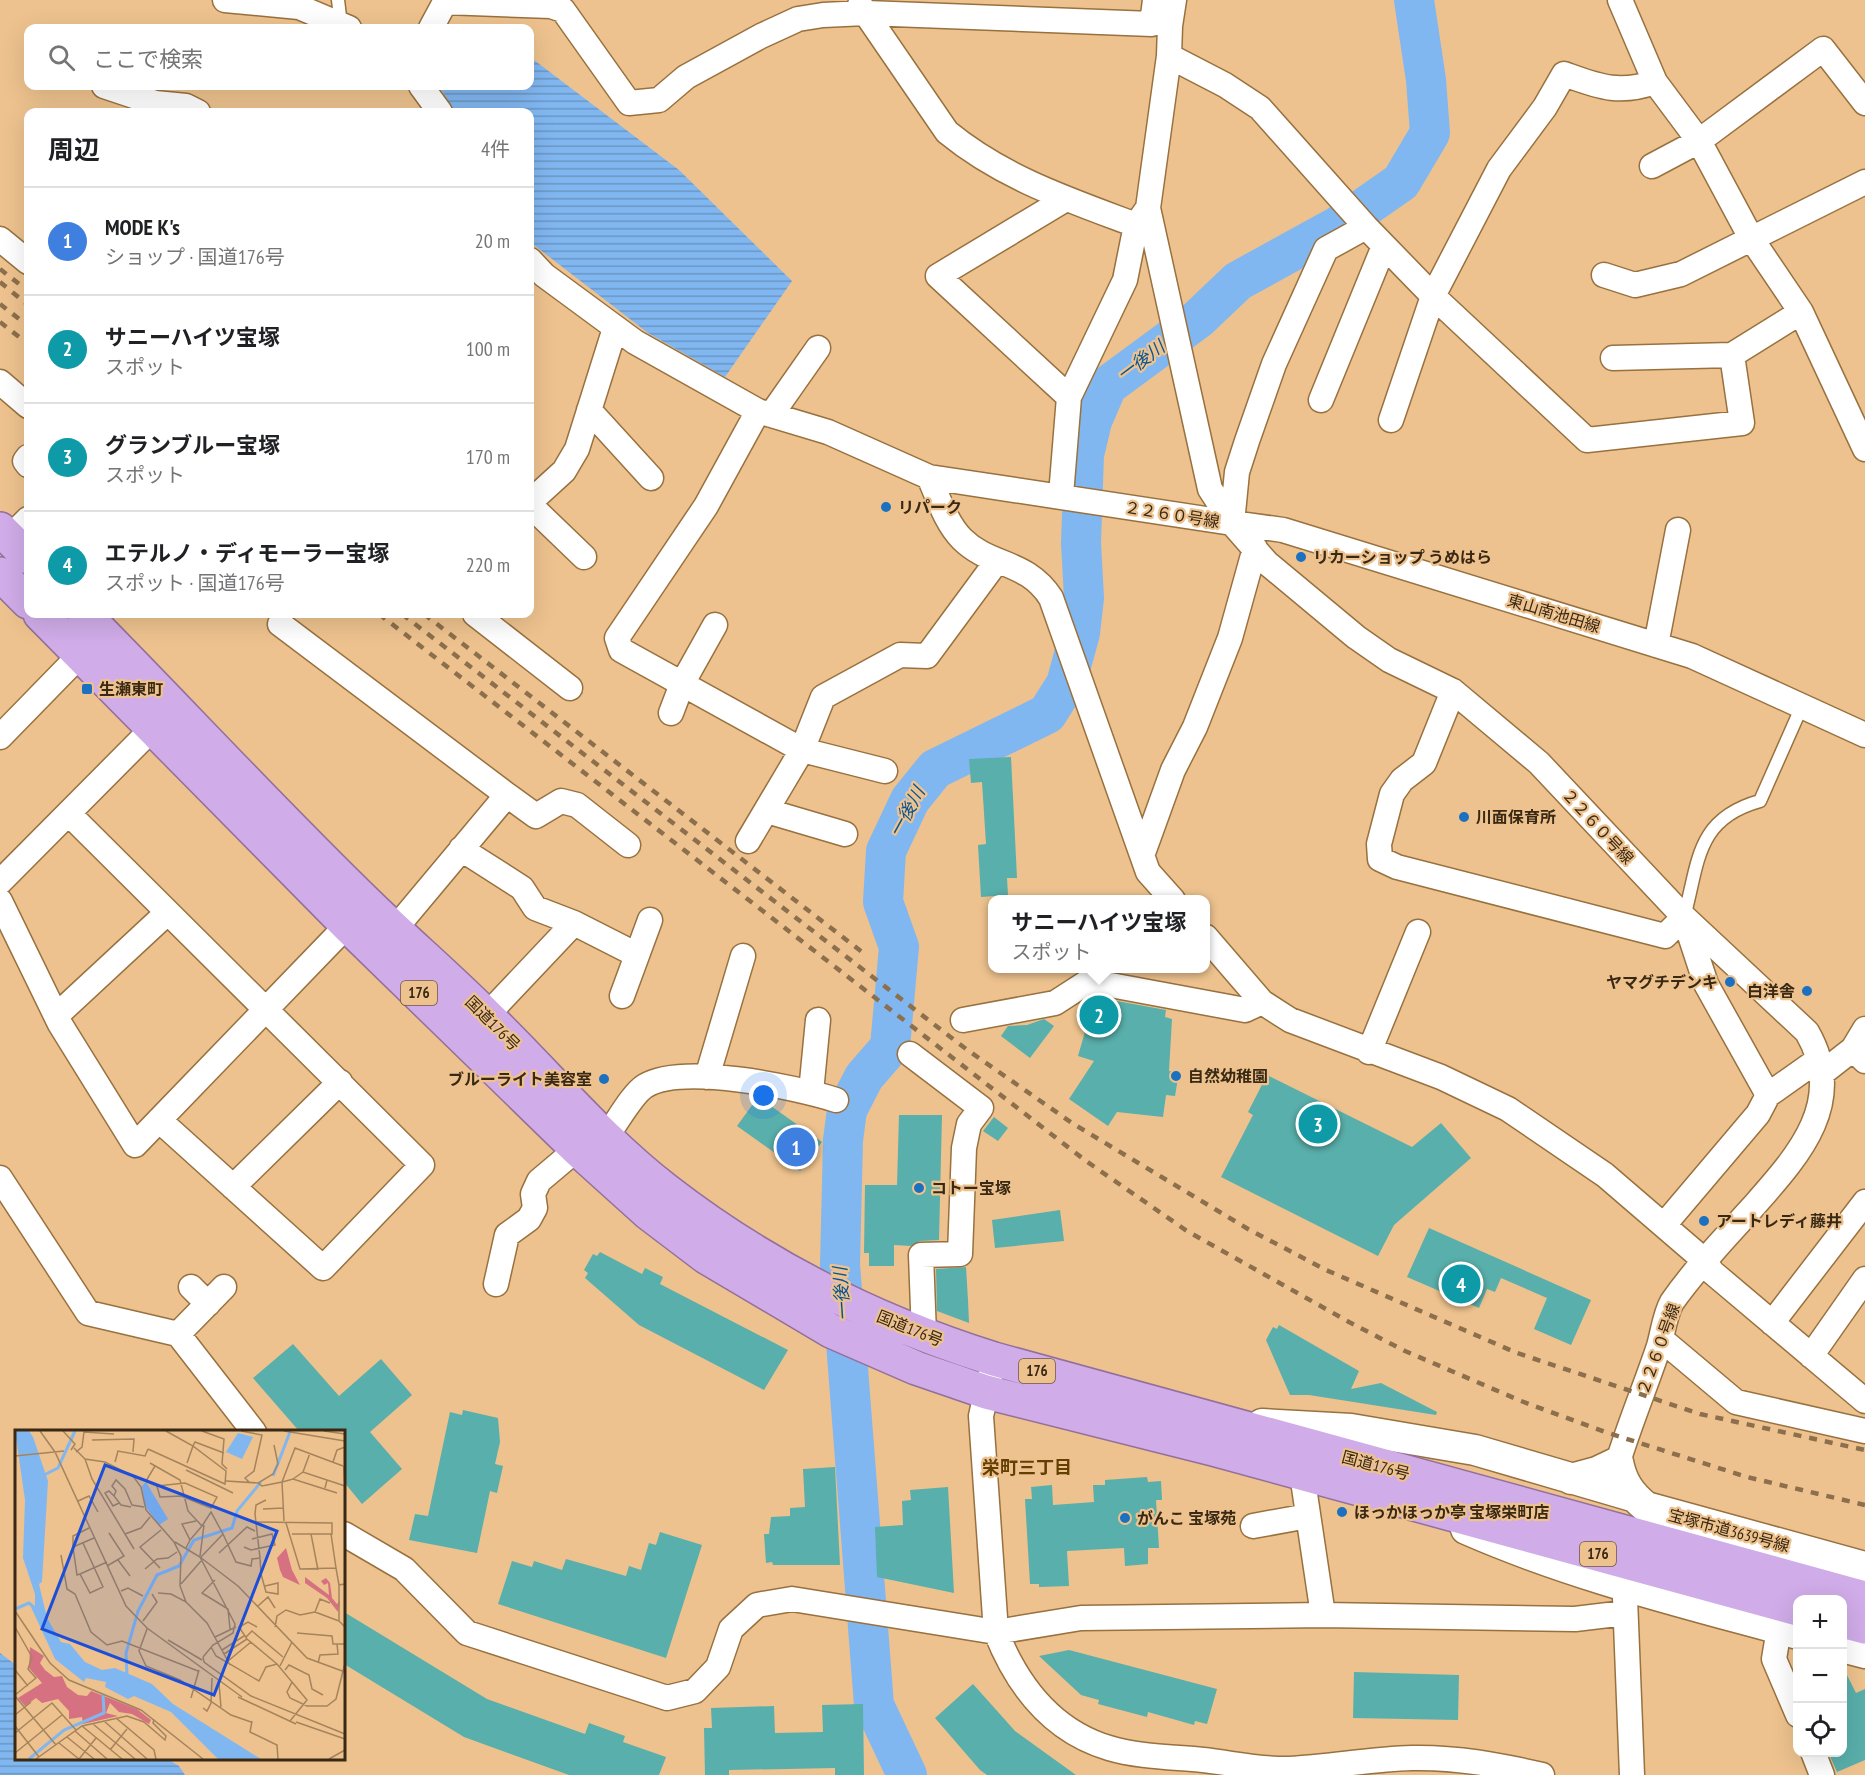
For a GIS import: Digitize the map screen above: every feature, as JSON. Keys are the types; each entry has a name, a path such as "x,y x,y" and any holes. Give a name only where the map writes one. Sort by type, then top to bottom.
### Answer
{"highway":[{"path":"0,574 24,598"},
{"name":"国道176号","path":"44,618 152,729 386,940 591,1143 665,1189 740,1244 830,1294 924,1335 994,1359 1865,1598"},
{"name":"国道176号","path":"88,618 357,914"},
{"name":"国道176号","path":"386,940 487,1015 648,1213 706,1257 860,1346 986,1392 1399,1500 1791,1624"},
{"path":"1847,1622 1865,1627"}],"street":[{"path":"225,0 299,7 338,24"},
{"path":"1074,498 1069,398 1125,280 1142,217 1169,56 1155,0"},
{"path":"1161,25 1174,0"},
{"path":"1620,0 1654,82 1699,141 1751,238 1801,312 1865,449"},
{"path":"433,24 445,1 570,5 629,103 659,100 686,77 761,36 798,19 861,6 1161,25"},
{"path":"861,6 948,132 981,159 1066,199 1142,217"},
{"path":"1652,166 1699,141 1823,49 1865,102"},
{"path":"1169,56 1225,85 1260,108 1359,220 1433,296 1587,440 1742,423 1732,355"},
{"path":"1391,420 1433,296 1498,169 1545,107 1564,74 1602,87 1637,88 1654,82"},
{"path":"113,90 154,108 186,106 190,108"},
{"path":"424,90 437,108"},
{"path":"1604,274 1635,285 1681,274 1865,182"},
{"path":"1066,199 938,276 1069,398"},
{"path":"1142,217 1173,319 1210,489 1232,523"},
{"path":"1232,523 1237,472 1274,364 1326,249 1359,220"},
{"path":"0,239 24,259"},
{"path":"1321,400 1384,246"},
{"name":"２２６０号線","path":"534,264 544,275 635,342 764,413 828,432 928,477 1232,523 1268,562 1356,637 1389,660 1453,691 1539,763 1684,917 1807,1032 1820,1067 1820,1101 1814,1123 1796,1158 1705,1261 1671,1305 1618,1462"},
{"path":"1613,358 1732,355 1801,312"},
{"path":"534,500 564,471 577,449 615,328"},
{"path":"818,348 764,413 706,506 617,638 621,650 802,750 885,771"},
{"path":"0,382 24,403"},
{"path":"589,410 651,478"},
{"path":"928,477 951,526 963,541 997,561 1021,569 1043,586 1057,610 1148,872 1169,895"},
{"path":"534,508 584,557"},
{"name":"東山南池田線","path":"1232,523 1282,530 1692,656 1865,735"},
{"path":"1656,645 1678,530"},
{"path":"1143,853 1173,770 1195,727 1230,639 1255,548"},
{"path":"748,841 802,750 823,697 900,656 927,656 997,561"},
{"path":"480,618 570,688"},
{"path":"280,624 536,816 561,801 577,805 628,845"},
{"path":"671,713 682,684 715,625"},
{"path":"0,736 81,654"},
{"path":"1453,691 1424,763 1402,780 1392,794 1379,844 1380,859 1397,867 1665,936 1684,917 1706,984 1768,1095"},
{"path":"0,882 152,729"},
{"path":"386,940 507,795"},
{"path":"767,811 845,834"},
{"path":"69,814 422,1165 323,1268 159,1120"},
{"path":"461,849 522,888 535,908 574,922 637,955"},
{"path":"0,901 56,1016 135,1145 357,914"},
{"path":"56,1016 167,913"},
{"path":"622,996 650,920"},
{"path":"487,1015 574,922"},
{"path":"1369,1052 1418,932"},
{"path":"1210,942 1262,1002 1290,1020 1369,1052 1441,1077 1508,1109 1605,1175 1705,1261 1712,1272 1865,1401"},
{"path":"707,1077 743,956"},
{"path":"963,1020 1054,1003 1089,981 1245,1010 1262,1002"},
{"path":"811,1092 818,1020"},
{"path":"1664,1225 1758,1114 1768,1095 1861,1046"},
{"path":"910,1054 981,1108 969,1124 964,1148 960,1254 921,1255 924,1335"},
{"path":"496,1284 507,1235 529,1219 535,1208 533,1194 539,1181 591,1143 643,1087 657,1080 707,1077 757,1082 811,1092 836,1100"},
{"path":"233,1187 340,1082"},
{"path":"0,1178 88,1313 178,1334 253,1430"},
{"path":"1772,1323 1865,1202"},
{"path":"1811,1356 1865,1279"},
{"path":"178,1334 216,1296 191,1287"},
{"path":"1661,1338 1736,1402 1865,1431"},
{"path":"994,1359 981,1416 996,1632 1008,1661 1029,1695 1048,1714 1077,1734 1109,1748 1154,1756 1288,1769 1346,1769 1413,1758 1489,1762 1542,1775"},
{"name":"宝塚市道3639号線","path":"1217,1422 1351,1429 1475,1450 1632,1496 1646,1507 1865,1567"},
{"path":"1571,1479 1597,1472 1618,1462 1621,1477 1632,1496"},
{"path":"1302,1474 1323,1615"},
{"path":"1399,1500 1625,1600 1791,1624 1774,1659 1793,1705"},
{"path":"1253,1526 1308,1516"},
{"path":"345,1535 404,1569 467,1634 666,1698 695,1691 703,1683 718,1667 731,1629 757,1605 792,1599 996,1632 1081,1618 1323,1615 1575,1619 1625,1600"},
{"path":"1625,1600 1629,1651 1632,1775"},
{"path":"1847,1649 1865,1654"},
{"path":"1815,1757 1822,1775"}],"lane":[{"path":"339,0 344,24"},
{"path":"1684,917 1702,842 1709,831 1727,816 1745,805 1760,801 1802,706"}],"water":[{"path":"534,60 679,170 792,281 725,377 648,333 534,245 534,108 453,108 441,90 534,90"},
{"path":"0,1653 15,1664 15,1760 169,1760 179,1766 185,1775 0,1775"}],"building":[{"path":"1011,757 1017,878 1007,878 1008,895 981,897 978,845 986,844 982,782 971,783 969,759"},
{"path":"1095,997 1166,1010 1165,1017 1172,1019 1169,1071 1179,1072 1175,1096 1166,1095 1163,1117 1117,1112 1108,1126 1069,1099 1094,1061 1078,1056"},
{"path":"1044,1019 1054,1026 1030,1058 1001,1036 1008,1026 1027,1025"},
{"path":"1267,1075 1412,1147 1441,1123 1471,1158 1394,1225 1378,1256 1221,1177 1253,1115 1248,1112"},
{"path":"758,1097 822,1142 800,1171 737,1126"},
{"name":"コトー宝塚","path":"899,1115 942,1115 939,1240 920,1241 911,1246 894,1245 894,1266 869,1266 869,1253 864,1253 865,1185 897,1185"},
{"path":"994,1117 1008,1128 998,1141 983,1131"},
{"name":"コトー宝塚","path":"1060,1210 1064,1241 995,1248 992,1220"},
{"path":"1429,1228 1591,1300 1571,1345 1534,1329 1547,1298 1501,1278 1495,1292 1487,1289 1479,1308 1407,1277"},
{"path":"600,1252 642,1274 645,1268 663,1277 660,1284 788,1350 764,1390 639,1325 585,1278 588,1273 584,1270 593,1254 597,1256"},
{"path":"966,1267 969,1323 937,1311 936,1269"},
{"path":"1279,1325 1359,1371 1351,1389 1381,1383 1437,1412 1436,1415 1309,1395 1290,1395 1266,1340 1273,1327 1277,1329"},
{"path":"293,1344 339,1396 381,1359 412,1395 370,1432 402,1469 362,1504 345,1483 345,1430 298,1430 253,1378"},
{"path":"463,1410 498,1418 500,1442 495,1464 503,1466 497,1493 490,1491 477,1553 409,1540 415,1514 428,1516 450,1412 462,1415"},
{"path":"835,1467 840,1565 773,1565 772,1562 766,1563 764,1534 769,1534 771,1517 790,1516 790,1508 805,1507 803,1469"},
{"path":"1147,1477 1148,1482 1161,1481 1162,1500 1156,1500 1159,1548 1148,1548 1148,1564 1125,1566 1124,1548 1067,1551 1069,1586 1039,1587 1039,1584 1030,1584 1025,1499 1032,1499 1031,1487 1052,1485 1053,1505 1094,1502 1093,1485 1105,1485 1105,1480"},
{"path":"948,1487 954,1593 877,1577 875,1527 903,1525 902,1501 911,1500 910,1490"},
{"path":"660,1532 702,1545 666,1658 498,1604 512,1561 532,1567 534,1561 562,1570 566,1559 626,1576 629,1566 641,1570 649,1543 656,1545"},
{"path":"345,1613 487,1699 585,1734 589,1723 625,1736 623,1742 666,1757 659,1775 569,1775 464,1737 345,1665"},
{"path":"1069,1650 1217,1689 1207,1724 1195,1721 1194,1725 1148,1712 1147,1717 1098,1704 1099,1700 1081,1695 1039,1656"},
{"path":"1354,1672 1459,1675 1458,1720 1353,1718"},
{"path":"1847,1675 1856,1693 1865,1689 1865,1760 1837,1772 1830,1757 1847,1757"},
{"path":"973,1684 1015,1731 1076,1775 987,1775 980,1770 935,1718"},
{"path":"863,1704 864,1775 835,1775 835,1768 729,1770 729,1775 705,1775 704,1728 712,1728 711,1708 774,1706 775,1733 823,1732 822,1705"}],"waterway":[{"name":"一後川","path":"907,1775 874,1705 840,1265 843,1140 847,1110 864,1077 890,1047 899,947 883,902 886,851 910,800 935,769 1047,714 1066,684 1080,633 1084,598 1081,543 1084,455 1092,421 1107,386 1198,319 1238,281 1338,226 1401,182 1430,133 1426,80 1414,0"}],"railway":[{"path":"0,269 24,288"},
{"path":"0,282 24,302"},
{"path":"0,304 24,323"},
{"path":"0,322 24,341"},
{"path":"384,618 1086,1161 1187,1231 1405,1351 1521,1401 1605,1432 1747,1477 1865,1505"},
{"path":"407,618 966,1049 1072,1123 1248,1229 1326,1270 1517,1353 1700,1414 1865,1450"},
{"path":"429,618 866,955"}],"place":[{"name":"リパーク","path":"886,507"},
{"name":"リカーショップ うめはら","path":"1301,557"},
{"name":"生瀬東町","path":"87,689"},
{"name":"川面保育所","path":"1464,817"},
{"name":"ヤマグチデンキ","path":"1730,982"},
{"name":"白洋舎","path":"1807,991"},
{"name":"サニーハイツ宝塚","path":"1099,1015"},
{"name":"自然幼稚園","path":"1176,1076"},
{"name":"ブルーライト美容室","path":"604,1079"},
{"name":"グランブルー宝塚","path":"1318,1124"},
{"name":"MODE K's","path":"796,1147"},
{"name":"コトー宝塚","path":"919,1188"},
{"name":"アートレディ藤井","path":"1704,1221"},
{"name":"エテルノ・ディモーラー宝塚","path":"1461,1284"},
{"name":"ほっかほっか亭 宝塚栄町店","path":"1342,1512"},
{"name":"がんこ 宝塚苑","path":"1125,1518"}],"district":[{"name":"栄町三丁目","path":"1027,1468"}]}
